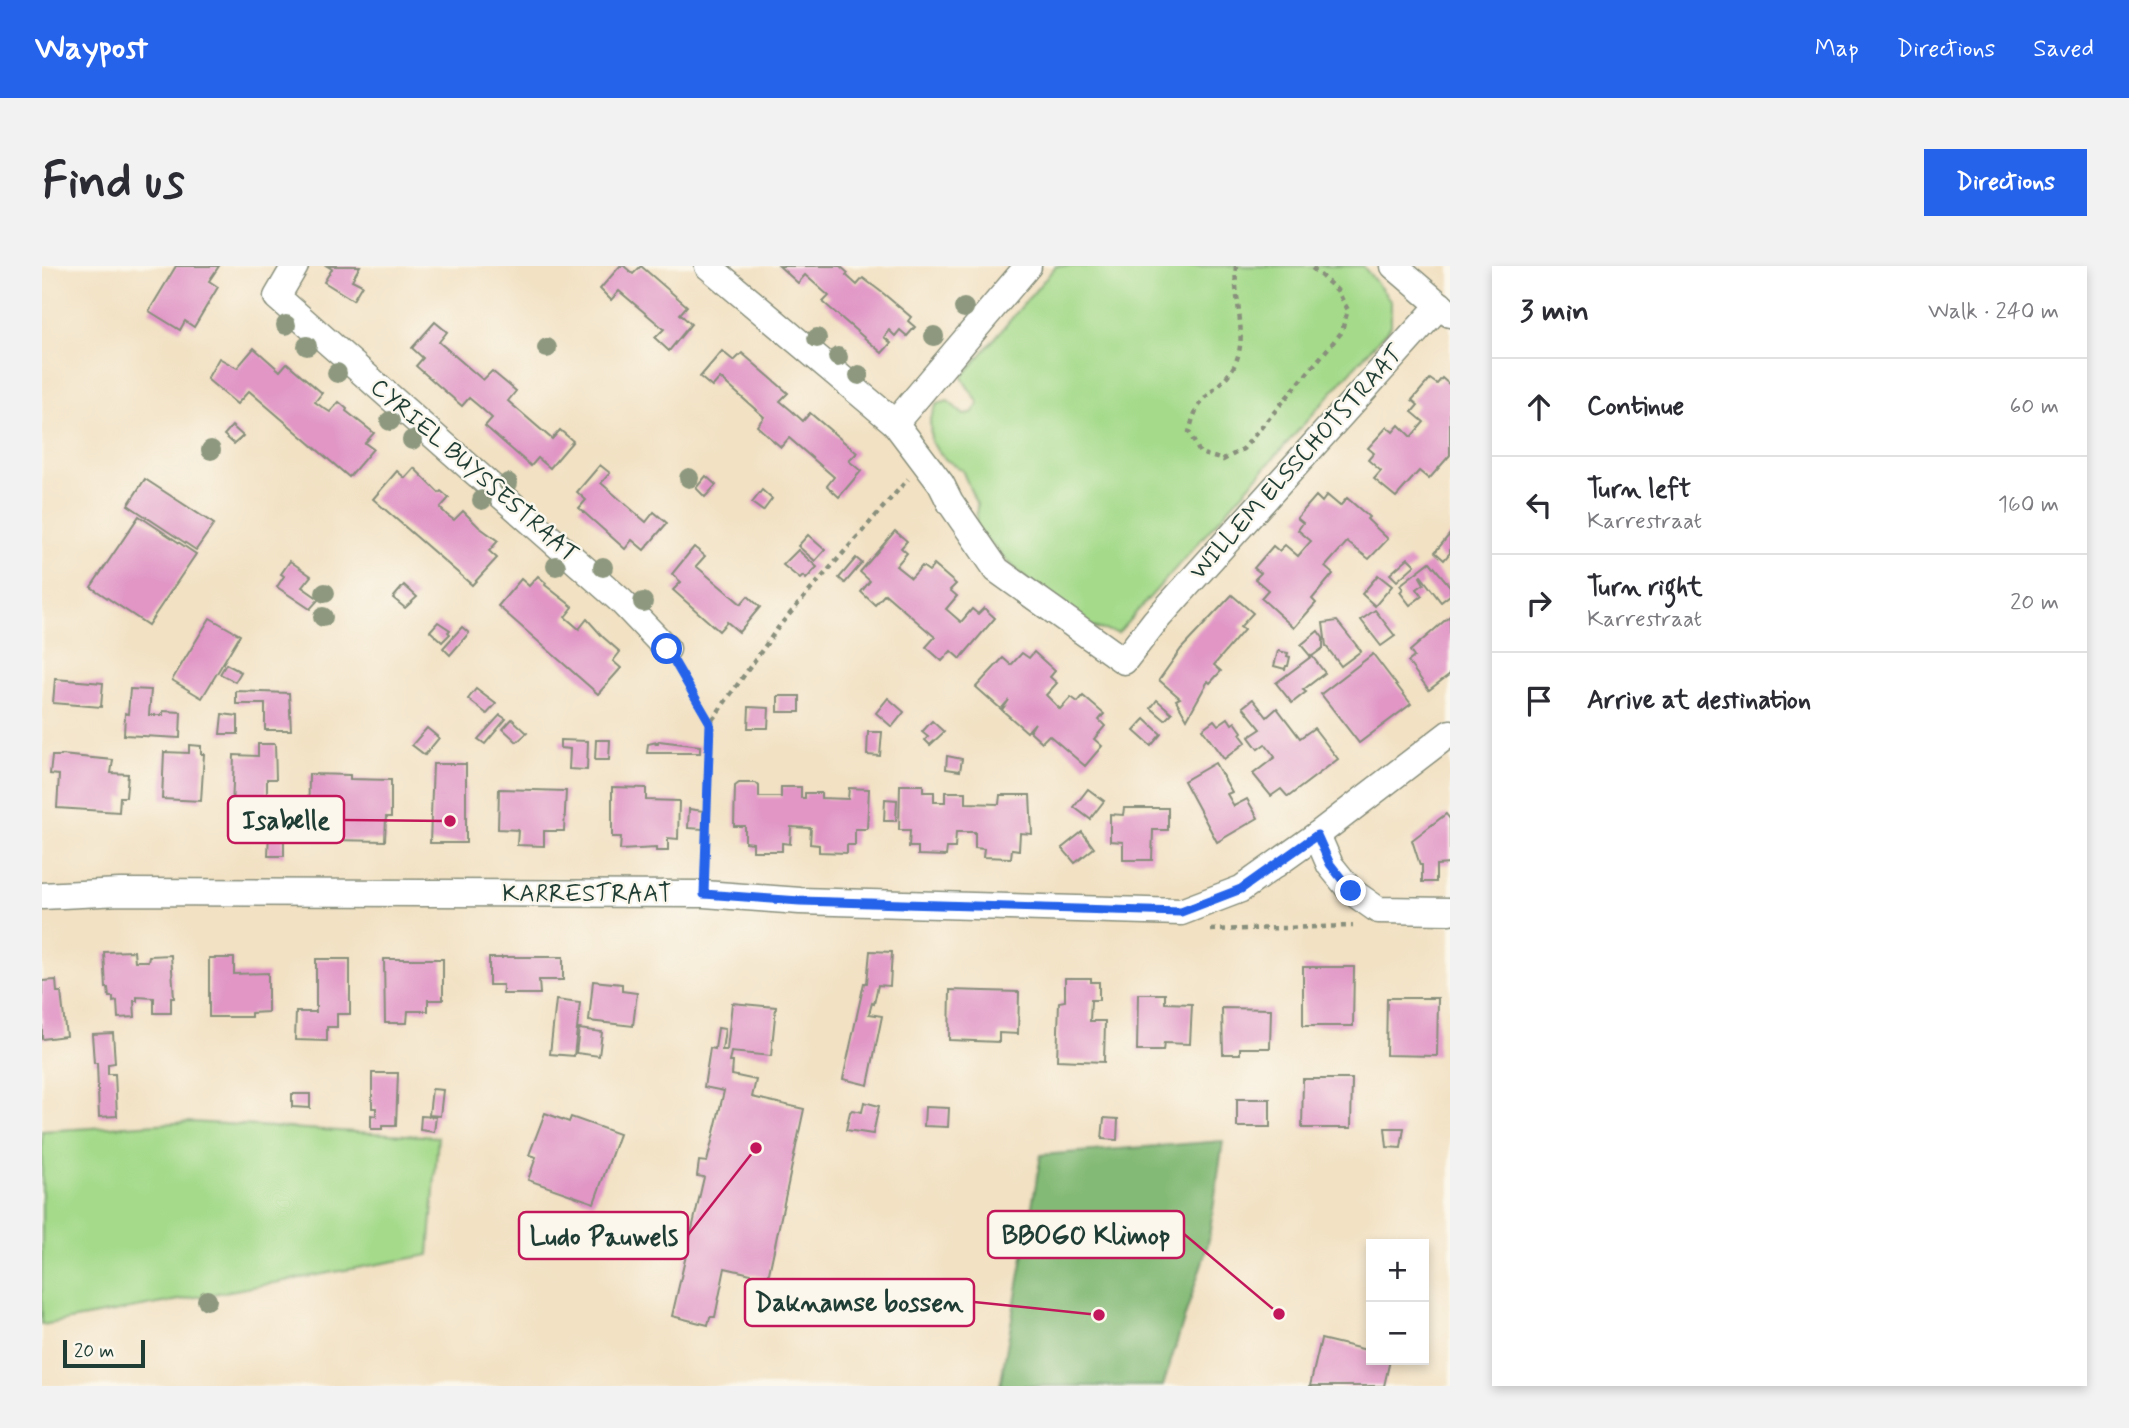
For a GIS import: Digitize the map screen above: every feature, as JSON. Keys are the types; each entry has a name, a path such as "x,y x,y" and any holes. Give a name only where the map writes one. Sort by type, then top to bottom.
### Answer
{"street":[{"name":"CYRIEL BUYSSESTRAAT","path":"295,266 277,297 621,601 667,649"},
{"path":"708,266 895,423 924,460"},
{"path":"895,423 1028,266"},
{"path":"1394,266 1445,310"},
{"name":"WILLEM ELSSCHOTSTRAAT","path":"924,460 997,570 1124,661 1155,621 1445,310"},
{"name":"KARRESTRAAT","path":"42,896 120,892 704,894 800,901 1181,912 1241,889 1317,835 1450,733"},
{"path":"1317,835 1330,864 1351,891 1378,910 1450,911"}],"path":[{"path":"1236,266 1234,280 1241,328 1236,362 1225,379 1196,410 1189,432 1200,453 1223,460 1244,449 1341,333 1348,310 1337,290 1310,266"},
{"path":"710,723 780,625 924,460"},
{"path":"667,649 710,723 704,894"},
{"path":"1181,912 1208,930 1372,925 1378,910"}],"green space":[{"path":"1056,266 1363,266 1391,301 1391,326 1118,633 1094,627 1076,618 1029,582 1000,553 976,527 977,505 962,470 945,459 931,442 930,419 937,404 948,401 964,415 971,414 979,404 962,377"},
{"path":"191,1122 438,1137 429,1255 42,1325 42,1131"},
{"path":"1223,1141 1208,1244 1163,1386 1000,1386 1041,1155"}],"building":[{"path":"176,266 219,266 209,281 218,287 194,327 185,321 180,330 149,311"},
{"path":"327,266 360,266 352,280 362,285 353,300 324,282 332,269"},
{"path":"620,266 633,274 641,266 687,306 680,314 691,324 669,351 655,338 664,329 619,291 611,300 600,289"},
{"path":"779,266 840,266 857,285 863,278 884,294 911,317 908,321 915,327 907,336 900,330 895,336 889,330 884,337 891,343 882,353 823,302 829,296 805,275 798,283"},
{"path":"435,322 447,332 439,342 483,380 492,371 516,391 508,401 552,439 560,430 573,441 550,468 538,458 531,466 485,426 492,418 481,408 469,398 462,406 416,366 423,358 412,348"},
{"path":"254,348 280,371 287,363 322,393 315,402 322,407 330,412 339,402 374,433 365,443 373,449 349,477 249,391 237,404 207,379 219,358 237,368"},
{"path":"722,351 734,361 742,353 788,393 780,401 803,421 810,413 857,453 849,461 861,471 839,497 827,486 834,477 789,438 781,447 769,437 757,426 764,417 720,378 712,387 700,377"},
{"path":"1442,378 1450,385 1450,455 1429,479 1419,471 1396,497 1374,479 1381,471 1368,460 1374,453 1368,448 1387,427 1393,432 1399,425 1411,437 1424,422 1412,412 1418,405 1412,400 1430,379 1437,384"},
{"path":"232,426 243,436 234,444 224,435"},
{"path":"600,465 610,473 601,483 624,503 646,522 654,512 667,523 644,550 632,540 625,549 579,508 586,500 577,492"},
{"path":"414,468 439,493 441,491 449,498 440,508 447,515 454,520 463,511 498,541 489,551 497,558 472,585 373,499 397,471 405,478"},
{"path":"706,476 716,485 705,497 696,488"},
{"path":"145,479 214,524 196,550 128,505"},
{"path":"762,490 772,499 763,511 752,503"},
{"path":"1327,495 1340,506 1347,498 1369,517 1367,519 1388,539 1369,559 1347,542 1325,567 1333,574 1312,599 1316,603 1294,628 1261,598 1268,590 1255,579 1261,573 1254,568 1273,546 1279,551 1285,545 1298,556 1311,541 1298,530 1303,523 1297,518 1316,496 1322,502"},
{"path":"139,516 196,554 148,625 91,587"},
{"path":"895,531 907,541 901,548 907,553 896,566 911,578 922,566 929,571 934,565 956,584 950,590 957,596 946,609 961,622 972,609 978,614 984,608 995,618 960,659 951,651 942,661 926,647 935,637 885,594 875,605 861,592 870,581 860,572"},
{"path":"1450,534 1450,553 1444,560 1435,552"},
{"path":"808,535 825,550 815,561 798,546"},
{"path":"694,547 705,556 696,566 741,604 748,596 760,607 739,632 727,622 719,631 673,590 681,582 672,574"},
{"path":"798,550 817,567 806,579 803,576 800,579 783,565"},
{"path":"856,558 862,563 845,583 839,578"},
{"path":"1408,558 1415,565 1397,581 1390,574"},
{"path":"290,561 311,576 302,587 319,599 310,609 277,587 284,576 281,574"},
{"path":"1430,562 1450,586 1450,595 1441,602 1421,576 1424,584 1417,589 1422,596 1410,605 1400,592 1403,589 1400,585"},
{"path":"1378,575 1392,586 1375,606 1362,594"},
{"path":"538,576 573,607 565,617 579,629 587,619 620,652 613,661 621,668 598,694 498,606 521,579 529,586"},
{"path":"404,585 417,597 405,608 393,598"},
{"path":"1232,595 1253,613 1240,627 1244,630 1214,665 1221,671 1210,683 1208,681 1187,719 1176,700 1180,698 1159,680 1181,649"},
{"path":"1375,610 1395,636 1381,646 1361,620"},
{"path":"1450,616 1450,674 1429,690 1408,662 1414,657 1410,651"},
{"path":"210,618 240,635 202,698 172,680"},
{"path":"1337,621 1361,651 1341,666 1326,646 1323,623"},
{"path":"438,622 450,630 450,634 442,642 430,631"},
{"path":"462,627 469,633 450,655 443,648"},
{"path":"1318,631 1323,638 1323,648 1311,657 1301,645"},
{"path":"1278,651 1288,653 1287,656 1290,657 1285,669 1274,666"},
{"path":"1034,652 1055,671 1050,677 1057,683 1046,695 1060,709 1071,697 1078,702 1083,696 1104,714 1099,720 1105,726 1094,739 1102,746 1085,766 1049,735 1042,742 1030,731 1035,723 1027,732 1002,710 1009,700 1001,709 976,687 1003,658 1011,665 1022,653 1029,658"},
{"path":"1373,654 1411,704 1359,743 1321,694"},
{"path":"1312,656 1325,673 1303,690 1306,692 1292,703 1276,683"},
{"path":"226,664 241,672 235,682 220,674"},
{"path":"55,679 103,683 101,707 53,703"},
{"path":"130,689 151,690 149,715 163,715 163,711 181,712 180,738 124,735"},
{"path":"476,689 496,704 487,714 468,699"},
{"path":"236,691 289,693 291,730 265,730 265,704 236,704"},
{"path":"778,696 800,696 800,712 778,712"},
{"path":"888,698 904,712 892,727 876,713"},
{"path":"1253,699 1267,717 1277,708 1300,738 1314,728 1338,759 1288,797 1281,789 1271,796 1253,774 1275,757 1265,744 1258,749 1249,737 1261,729 1243,707"},
{"path":"1157,700 1172,713 1165,720 1151,708"},
{"path":"749,707 769,708 768,728 748,728"},
{"path":"222,714 238,716 238,734 220,734"},
{"path":"500,715 506,719 485,744 478,739"},
{"path":"1228,718 1232,724 1235,722 1246,742 1224,759 1202,729 1214,720 1218,725"},
{"path":"512,719 527,733 517,742 503,729"},
{"path":"1145,719 1161,734 1151,746 1134,731"},
{"path":"932,721 944,732 930,745 925,740 928,737 922,732"},
{"path":"427,728 439,738 425,755 412,745"},
{"path":"868,732 882,732 880,756 867,755"},
{"path":"560,740 588,741 587,770 569,769 570,749 560,748"},
{"path":"596,740 610,740 609,760 595,760"},
{"path":"659,741 700,746 700,753 647,753 648,744 658,744"},
{"path":"258,744 275,744 276,779 267,779 267,806 258,806 258,839 231,838 234,755 258,756"},
{"path":"189,745 201,746 201,754 204,754 201,801 162,799 164,752 189,753"},
{"path":"52,756 113,760 111,773 128,774 126,797 120,797 119,812 57,808 59,775 50,774"},
{"path":"947,756 962,759 960,771 946,769"},
{"path":"1215,763 1232,792 1227,794 1234,806 1247,799 1258,818 1217,842 1184,781"},
{"path":"433,764 466,764 466,843 430,843"},
{"path":"309,774 391,780 391,817 386,817 385,841 331,840 331,837 308,836"},
{"path":"739,783 756,783 759,786 759,797 781,797 781,787 801,787 801,798 805,798 805,793 821,793 821,798 848,799 849,788 869,789 867,829 855,829 855,845 847,845 847,853 819,852 819,845 810,844 811,828 791,827 790,844 782,843 782,851 753,851 753,843 745,842 745,826 734,826 735,786"},
{"path":"900,785 923,785 923,792 934,792 934,802 945,802 945,792 966,792 966,803 999,804 1000,795 1030,795 1032,834 1020,833 1019,850 1012,849 1011,858 983,857 984,849 975,848 975,832 956,832 955,848 947,848 946,856 918,855 918,847 909,847 910,830 899,830"},
{"path":"612,787 646,788 646,800 679,801 678,839 668,838 668,851 656,851 656,848 620,850 621,837 612,837"},
{"path":"499,789 566,791 564,831 544,831 544,846 517,845 518,830 498,829"},
{"path":"1088,789 1104,801 1090,819 1074,807"},
{"path":"885,799 897,800 896,821 884,821"},
{"path":"270,805 284,805 284,856 268,856"},
{"path":"1124,808 1168,808 1168,830 1153,830 1152,860 1123,860 1123,842 1110,841 1110,814 1123,815"},
{"path":"689,809 704,811 703,829 688,828"},
{"path":"1446,814 1450,819 1450,864 1436,865 1436,882 1422,882 1422,865 1412,840"},
{"path":"1082,832 1094,848 1075,863 1062,848"},
{"path":"134,951 135,961 148,961 149,956 171,955 174,998 171,998 171,1013 154,1013 154,998 137,997 137,1001 134,1001 135,1017 118,1018 117,1001 113,1002 113,997 109,997 106,988 104,952"},
{"path":"870,951 892,952 890,986 878,985 869,1014 882,1016 868,1085 843,1079 864,983 867,983"},
{"path":"563,957 563,980 539,980 540,994 503,994 503,985 489,985 489,958"},
{"path":"209,958 234,958 234,974 268,973 268,1012 251,1013 251,1017 209,1017"},
{"path":"316,959 350,959 350,1014 337,1014 337,1027 327,1027 327,1041 295,1040 296,1012 316,1012"},
{"path":"384,959 443,959 443,1000 428,1000 428,1011 408,1011 407,1023 385,1023"},
{"path":"1303,967 1354,967 1353,1026 1303,1026"},
{"path":"1065,978 1091,978 1091,982 1099,982 1099,1000 1091,1000 1090,1021 1105,1021 1104,1062 1057,1060 1059,1002 1065,1001"},
{"path":"56,980 57,992 61,992 66,1036 42,1039 42,981"},
{"path":"593,981 622,984 622,991 637,993 633,1026 589,1021"},
{"path":"950,990 1019,992 1018,1034 999,1033 999,1042 949,1040"},
{"path":"1138,994 1165,994 1165,1003 1192,1004 1190,1044 1164,1043 1163,1051 1137,1051"},
{"path":"1387,998 1438,998 1437,1056 1386,1055"},
{"path":"556,1000 580,1003 574,1056 550,1054"},
{"path":"732,1003 776,1007 771,1056 731,1052 729,1062 733,1062 732,1075 756,1080 752,1097 804,1109 768,1278 725,1268 715,1317 710,1317 708,1325 672,1316 704,1177 697,1176 699,1161 707,1162 724,1091 704,1087 710,1048 715,1049 718,1028 725,1029 722,1050 727,1050"},
{"path":"1222,1008 1271,1009 1270,1048 1240,1048 1240,1054 1223,1054"},
{"path":"579,1029 602,1032 599,1056 576,1053"},
{"path":"113,1033 115,1063 108,1064 108,1074 115,1074 117,1116 99,1117 97,1063 94,1063 92,1034"},
{"path":"372,1073 398,1073 396,1126 371,1129 371,1115 376,1116 376,1108 372,1108"},
{"path":"1303,1079 1352,1079 1351,1128 1302,1128"},
{"path":"432,1089 443,1090 440,1116 429,1115"},
{"path":"292,1094 310,1094 310,1108 292,1107"},
{"path":"1237,1099 1270,1099 1270,1127 1237,1127"},
{"path":"864,1102 879,1106 873,1134 846,1130 850,1112 862,1112"},
{"path":"925,1107 949,1108 948,1127 924,1126"},
{"path":"545,1113 569,1122 571,1117 619,1134 594,1203 528,1180 536,1157 529,1155"},
{"path":"421,1116 436,1117 434,1132 420,1130"},
{"path":"1104,1118 1118,1119 1117,1140 1102,1139"},
{"path":"1385,1128 1404,1128 1401,1148 1387,1147"},
{"path":"1321,1339 1366,1350 1366,1365 1389,1365 1384,1386 1310,1386"}],"place":[{"name":"Isabelle","path":"450,821"},
{"name":"Ludo Pauwels","path":"756,1148"},
{"name":"BBOGO Klimop","path":"1279,1314"},
{"name":"Daknamse bossen","path":"1099,1315"}],"route":[{"path":"667,649 710,723 704,894 800,901 1181,912 1241,889 1317,835 1330,864 1351,891"}]}
